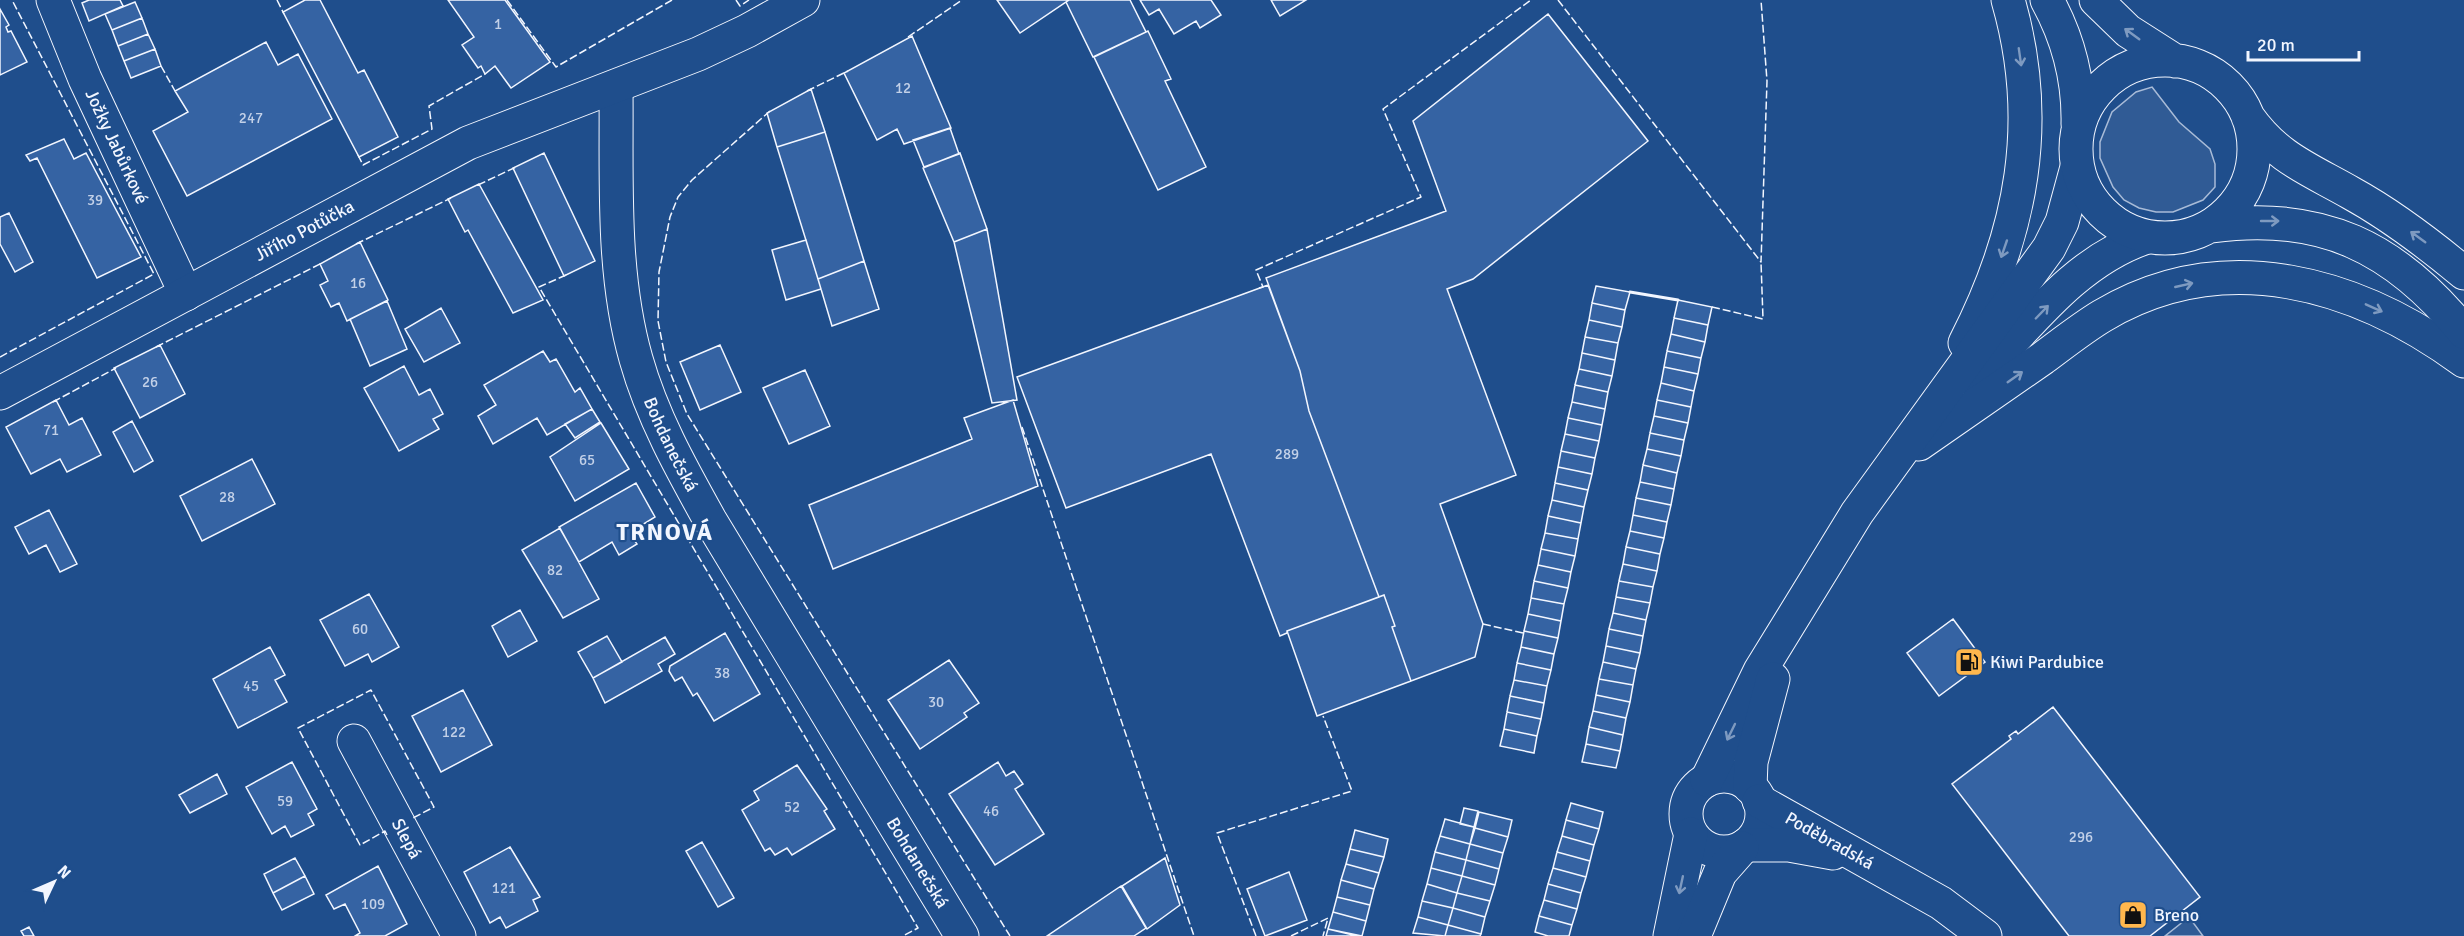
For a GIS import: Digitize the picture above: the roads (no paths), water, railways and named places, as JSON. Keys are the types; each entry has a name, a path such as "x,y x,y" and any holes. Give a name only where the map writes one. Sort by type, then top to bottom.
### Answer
{"street":[{"name":"Jožky Jabůrkové","path":"53,0 85,79 186,294"},
{"path":"616,87 737,36 803,0"},
{"path":"1898,459 1943,386 1970,335 2011,227 2021,181 2027,129 2019,49 2008,0"},
{"path":"2048,0 2060,23 2074,67 2079,102 2075,148 2077,167 2089,196 2109,220 2127,231 2147,237 2180,237 2212,226 2246,221 2306,225 2356,242 2408,275 2464,332"},
{"path":"2096,0 2128,31 2175,61"},
{"path":"2078,129 2091,100 2113,76 2132,66 2153,60 2194,65 2226,84 2273,147 2288,159 2352,193 2401,225 2464,273"},
{"name":"Jiřího Potůčka","path":"0,393 468,143 616,87"},
{"name":"Bohdanečská","path":"616,87 617,218 623,290 636,359 648,395 675,457 710,520 962,936"},
{"path":"2212,226 2235,205 2250,178 2254,157 2253,136 2248,116"},
{"path":"1744,847 1734,851 1716,852 1701,844 1691,834 1687,823 1687,806 1694,791 1707,780 1760,671 1857,513 2049,248 2062,222 2077,167"},
{"path":"1898,459 2076,277 2107,253 2147,237"},
{"path":"1898,459 2103,315 2165,289 2198,282 2274,278 2306,284 2369,305 2405,322 2464,361"},
{"path":"1694,936 1720,873 1758,831 1761,824 1754,794 1751,762 1789,625"},
{"name":"Slepá","path":"354,741 459,936"},
{"path":"1707,780 1730,777 1754,794"},
{"name":"Poděbradská","path":"1754,794 1941,903 1985,936"},
{"path":"1670,936 1691,834"},
{"name":"Poděbradská","path":"1744,847 1770,844 1810,848 1861,861 1900,880"}],"place":[{"name":"Kiwi Pardubice","path":"1969,662"},
{"name":"Breno","path":"2133,915"}],"district":[{"name":"TRNOVÁ","path":"665,532"}]}
